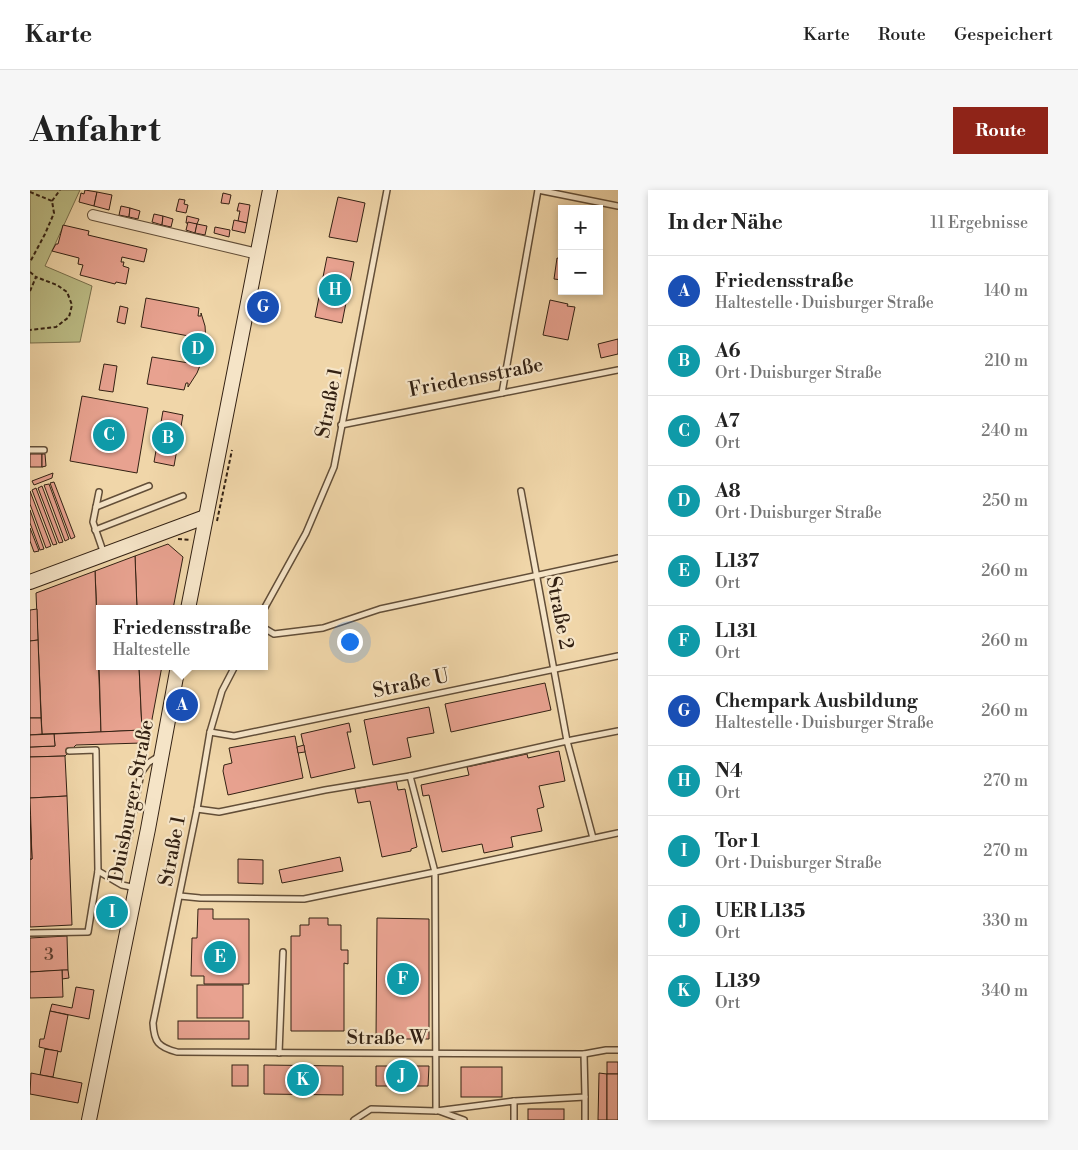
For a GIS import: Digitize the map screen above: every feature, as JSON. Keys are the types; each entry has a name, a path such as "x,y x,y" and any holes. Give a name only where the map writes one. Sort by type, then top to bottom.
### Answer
{"main road":[{"path":"189,605 270,190"},
{"path":"30,582 205,517"},
{"name":"Duisburger Straße","path":"89,1120 177,670"}],"street":[{"path":"92,215 258,254"}],"lane":[{"name":"Straße 1","path":"266,605 306,533 334,467 387,190"},
{"path":"502,393 538,190 618,206"},
{"name":"Friedensstraße","path":"342,425 618,370"},
{"path":"30,450 44,450"},
{"path":"96,507 150,486"},
{"name":"Straße 2","path":"521,491 567,741 593,838"},
{"path":"99,492 93,522 104,554"},
{"path":"95,530 183,496"},
{"path":"268,630 274,634 323,628 380,609 537,577 618,558"},
{"name":"Straße U","path":"210,732 234,736 618,656"},
{"name":"Straße 1","path":"158,1043 154,1036 153,1023 180,896 210,732 222,691 233,670"},
{"path":"197,809 219,812 325,790 410,776 618,731"},
{"path":"30,933 88,932 98,871 96,750 69,751"},
{"path":"116,881 128,840 141,773 148,763 162,754"},
{"path":"410,776 435,872 436,1110"},
{"path":"180,896 200,898 304,899 618,833"},
{"path":"98,871 122,885 136,888"},
{"path":"279,1053 283,952"},
{"name":"Straße W","path":"158,1043 165,1049 176,1052 584,1054 618,1050"},
{"path":"584,1054 585,1120"},
{"path":"354,1120 371,1109 436,1110 585,1097"},
{"path":"514,1102 514,1120"},
{"path":"436,1110 464,1120"}],"path":[{"path":"30,262 54,213 52,201 60,190"},
{"path":"30,192 52,201"},
{"path":"30,272 36,277 57,285 68,292 72,305 69,317 56,327 30,330"},
{"path":"30,292 36,277"}],"green space":[{"path":"30,190 80,190 45,266 92,286 80,342 30,343"}],"building":[{"path":"85,190 97,192 94,206 79,202 81,193 84,194"},
{"path":"97,192 112,195 109,210 94,206"},
{"path":"223,193 231,195 229,204 221,203"},
{"path":"338,197 365,203 357,242 329,237"},
{"path":"179,199 185,200 184,204 188,205 186,213 176,211"},
{"path":"239,203 250,205 247,223 238,221 240,211 237,211"},
{"path":"121,206 130,208 129,217 119,215"},
{"path":"130,208 140,211 138,219 129,217"},
{"path":"154,214 163,216 162,225 152,222"},
{"path":"163,216 173,219 171,227 162,225"},
{"path":"187,216 199,219 197,224 186,223"},
{"path":"234,220 247,223 245,233 232,230"},
{"path":"188,222 197,224 195,233 186,230"},
{"path":"197,224 207,226 205,235 195,233"},
{"path":"63,225 89,231 88,235 147,249 144,262 122,257 121,262 124,262 123,266 129,268 126,284 116,282 115,284 80,275 83,265 78,264 79,258 52,251 56,244 58,244"},
{"path":"215,227 230,230 229,237 214,233"},
{"path":"327,257 354,262 342,323 315,317"},
{"path":"557,258 558,280 554,279"},
{"path":"146,298 199,308 198,316 201,316 201,313 205,326 206,342 203,358 197,373 188,387 188,383 186,383 184,390 147,384 152,357 189,363 194,337 141,327"},
{"path":"550,300 575,307 568,340 543,335"},
{"path":"120,306 128,308 125,324 117,322"},
{"path":"618,339 618,354 601,358 598,344"},
{"path":"104,364 117,366 113,392 99,390"},
{"path":"82,396 148,408 137,473 70,461"},
{"path":"163,411 183,415 174,466 154,462"},
{"path":"30,454 42,454 42,467 30,467"},
{"path":"42,454 45,454 46,466 42,467"},
{"path":"53,473 52,478 34,485 32,481"},
{"path":"54,482 75,537 71,539 50,483"},
{"path":"49,484 69,539 65,541 44,485"},
{"path":"42,486 63,542 59,543 38,488"},
{"path":"36,488 57,544 53,545 32,490"},
{"path":"30,491 51,546 46,548 30,504"},
{"path":"30,510 44,549 40,550 30,523"},
{"path":"30,528 39,551 34,552 30,541"},
{"path":"168,544 183,557 174,605 137,605 135,556"},
{"path":"135,556 137,605 96,605 95,571"},
{"path":"95,571 96,670 99,670 101,732 42,734 36,593"},
{"path":"37,609 38,640 30,641 30,610"},
{"path":"38,640 41,718 30,718 30,641"},
{"path":"99,670 139,670 142,730 101,732"},
{"path":"139,670 161,670 150,730 142,730"},
{"path":"545,683 551,710 451,732 445,704"},
{"path":"429,707 434,733 407,738 411,757 373,765 364,720"},
{"path":"30,718 41,718 42,734 30,735"},
{"path":"349,723 351,732 347,732 355,768 311,778 301,734"},
{"path":"142,730 142,743 76,745 65,756 30,757 30,747 55,746 54,734"},
{"path":"54,734 55,746 30,747 30,735"},
{"path":"295,736 303,778 228,795 223,771 224,765 232,763 229,748"},
{"path":"304,745 305,752 298,753 297,747"},
{"path":"559,751 565,781 539,786 544,807 537,809 542,831 511,837 513,847 484,853 482,844 442,852 429,795 423,796 421,785 469,775 467,767 527,754 528,758"},
{"path":"65,756 67,796 30,798 30,757"},
{"path":"396,780 398,790 405,789 417,847 411,849 411,851 382,857 370,801 358,803 355,789"},
{"path":"67,796 72,925 30,927 30,859 32,859 30,798"},
{"path":"30,816 32,859 30,859"},
{"path":"340,857 343,871 282,883 279,870"},
{"path":"238,859 263,860 263,884 238,883"},
{"path":"112,895 119,897 114,925 105,923"},
{"path":"198,909 213,909 213,919 249,919 249,984 204,984 204,976 191,976 192,938 197,938"},
{"path":"309,918 328,918 328,925 341,925 341,950 348,950 348,964 344,963 344,1031 291,1031 291,936 300,936 300,925 309,925"},
{"path":"377,918 429,919 429,1039 376,1039"},
{"path":"67,936 68,970 30,972 30,938"},
{"path":"62,970 68,970 69,978 62,979"},
{"path":"62,970 63,997 30,998 30,972"},
{"path":"197,985 243,985 243,1018 197,1018"},
{"path":"76,987 94,990 89,1019 50,1011 52,1004 72,1008"},
{"path":"50,1011 68,1015 61,1052 39,1047 40,1039 44,1039"},
{"path":"178,1021 249,1021 249,1039 178,1039"},
{"path":"45,1049 58,1051 53,1077 40,1075"},
{"path":"607,1062 618,1062 618,1074 607,1074"},
{"path":"232,1065 248,1065 248,1086 232,1086"},
{"path":"264,1065 343,1066 343,1095 264,1094"},
{"path":"376,1066 429,1066 428,1086 376,1086"},
{"path":"461,1067 502,1067 502,1097 461,1097"},
{"path":"31,1073 82,1083 78,1103 30,1094"},
{"path":"599,1073 607,1074 607,1120 598,1120"},
{"path":"607,1074 618,1074 618,1120 607,1120"},
{"path":"528,1109 564,1109 564,1120 528,1120"}],"place":[{"name":"N4","path":"335,290"},
{"name":"Chempark Ausbildung","path":"263,307"},
{"name":"A8","path":"198,349"},
{"name":"A7","path":"109,435"},
{"name":"A6","path":"168,438"},
{"name":"Friedensstraße","path":"182,705"},
{"name":"Tor 1","path":"112,912"},
{"name":"L137","path":"220,957"},
{"name":"L131","path":"403,979"},
{"name":"UER L135","path":"402,1076"},
{"name":"L139","path":"303,1080"}]}
